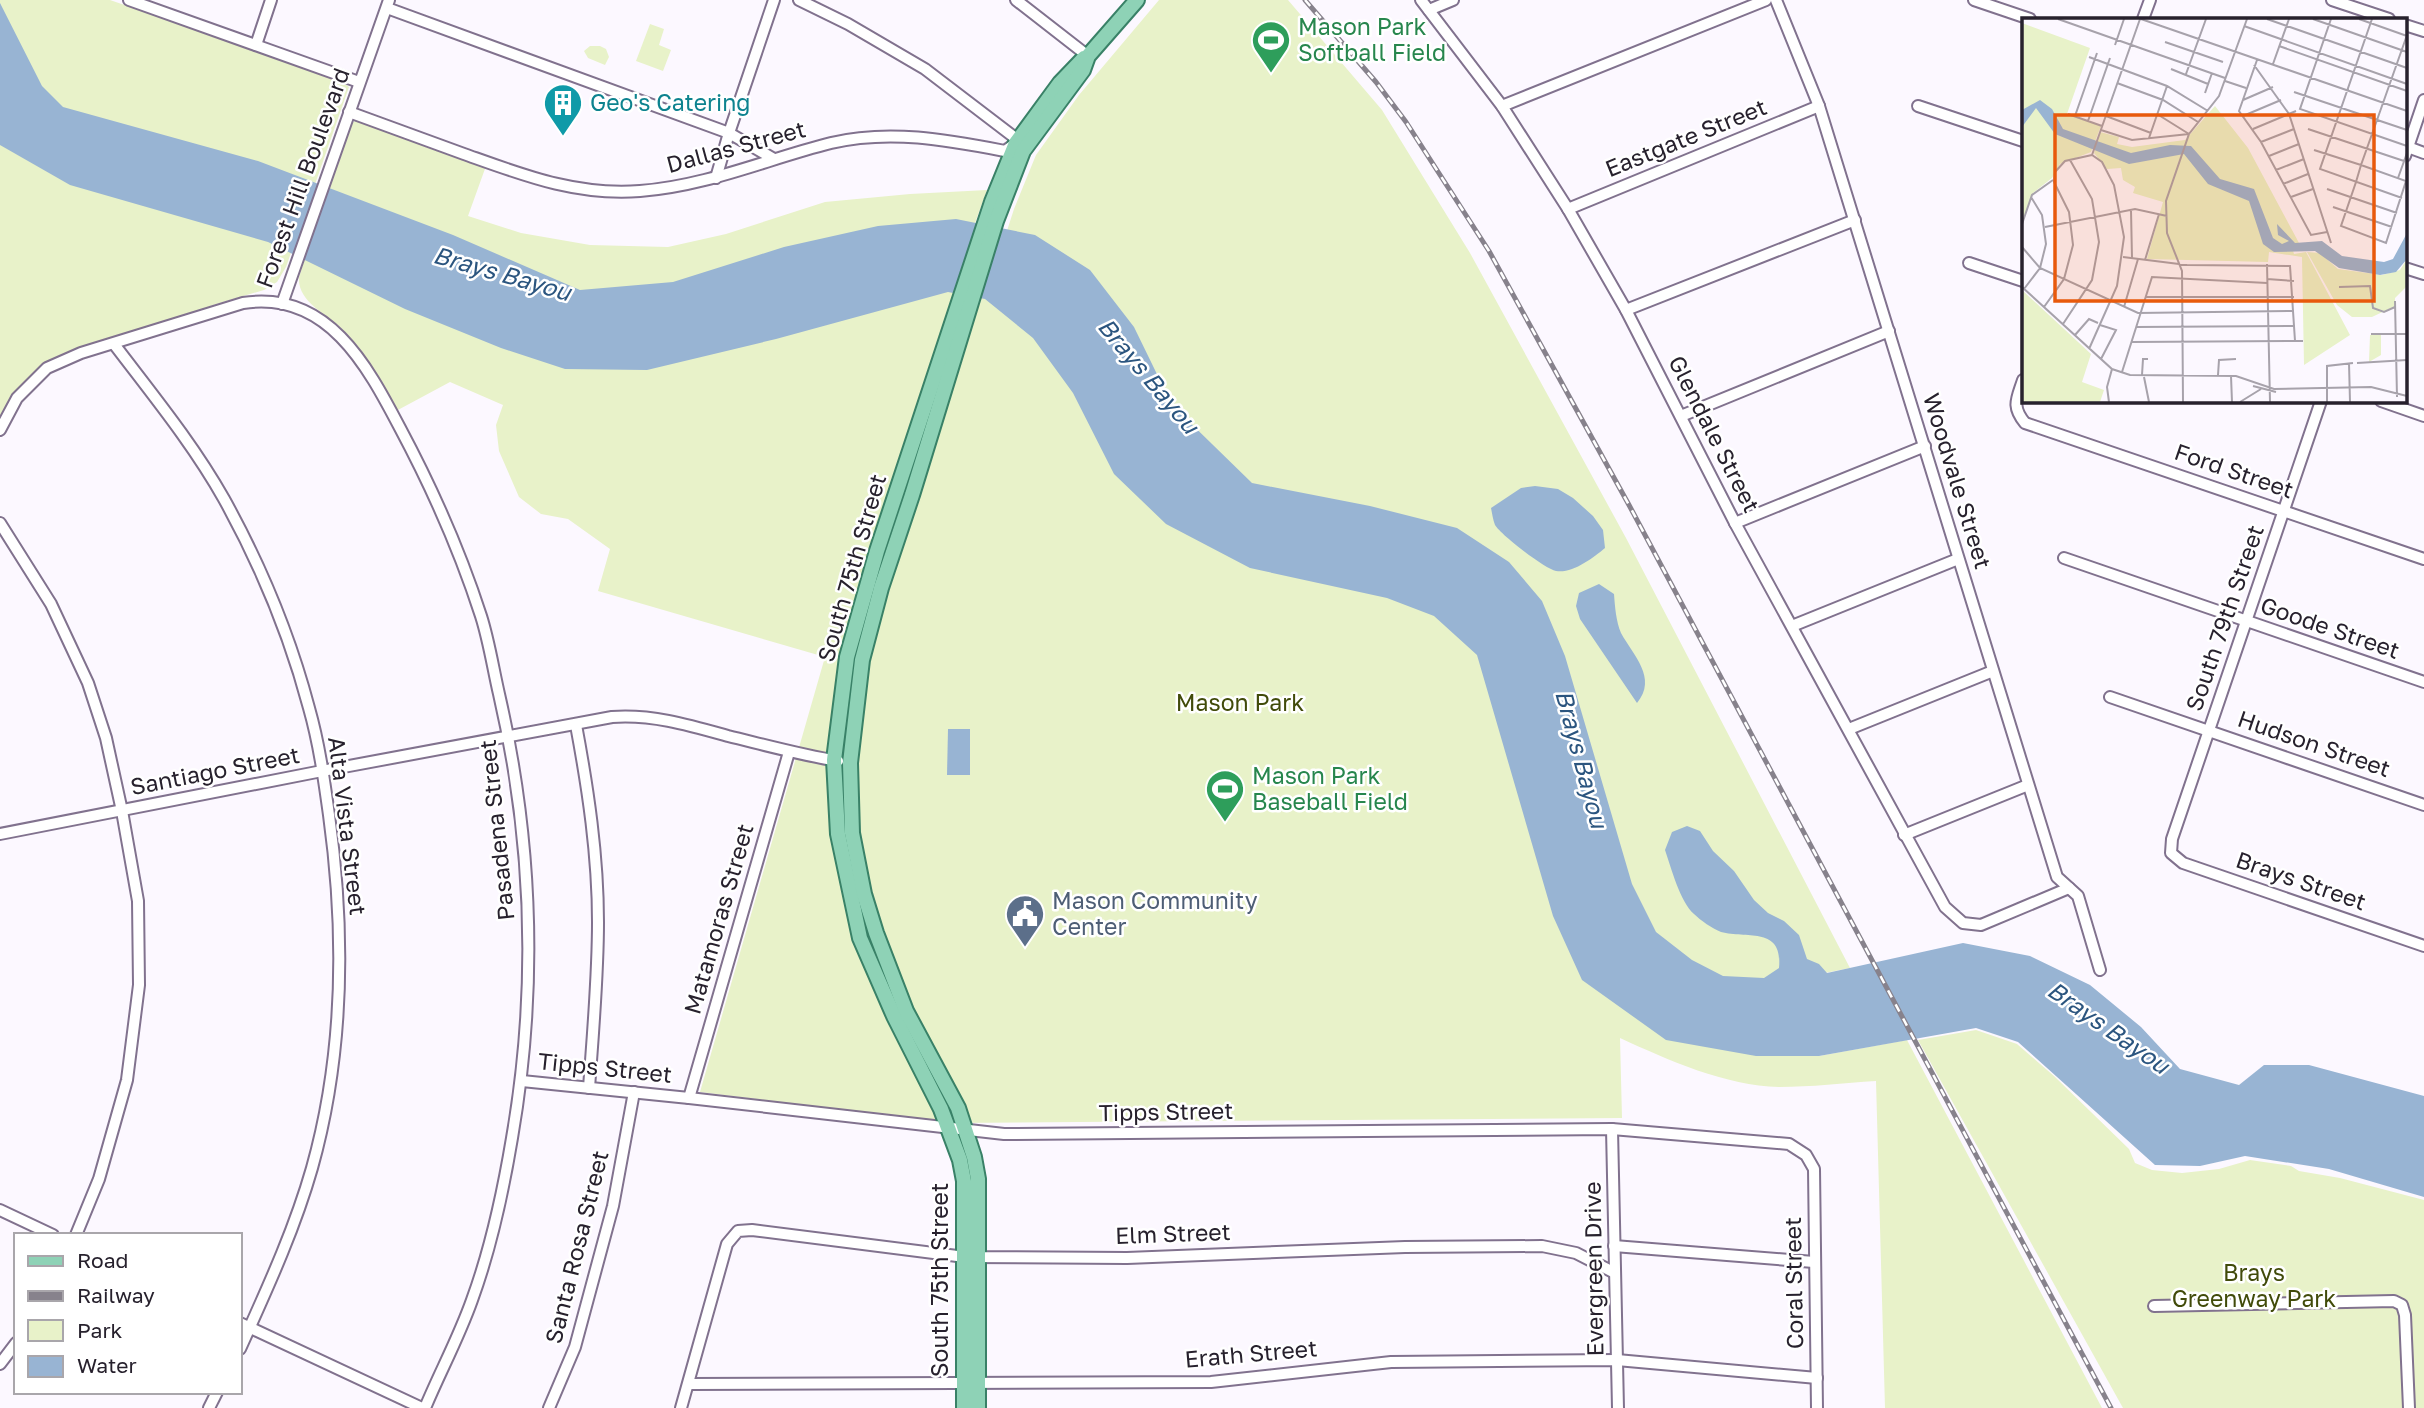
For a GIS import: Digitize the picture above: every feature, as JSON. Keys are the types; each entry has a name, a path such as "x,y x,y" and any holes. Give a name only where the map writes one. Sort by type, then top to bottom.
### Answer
{"main road":[{"name":"South 75th Street","path":"996,204 1023,151 1083,70 1088,56 1137,0"},
{"name":"South 75th Street","path":"972,1257 960,1160 935,1096 894,1016 860,938 838,834 834,760 847,657 875,558 959,319 1016,143 1078,61 1088,56"},
{"name":"South 75th Street","path":"959,319 912,495 881,588 862,660 850,763 852,833 864,894 906,1010 958,1108 974,1157 978,1179 972,1257 970,1383 964,1408"},
{"path":"860,938 876,933"},
{"name":"South 75th Street","path":"970,1383 978,1408"}],"street":[{"path":"129,0 154,4 256,46 359,82"},
{"path":"256,46 271,0"},
{"path":"716,178 774,0"},
{"path":"799,0 848,24 925,69 1014,137 1016,143"},
{"path":"1016,0 1088,56"},
{"name":"Glendale Street","path":"1421,0 1502,106 1568,209 1626,310 1735,523 1943,905 1963,923 1981,925 2069,888"},
{"path":"1429,10 1453,0"},
{"path":"1502,106 1766,0"},
{"name":"Woodvale Street","path":"1776,0 1819,106 2056,877 2078,896 2100,970"},
{"path":"1974,0 2027,18"},
{"path":"2143,18 2150,0"},
{"path":"2332,0 2386,18"},
{"path":"388,4 729,133 775,159"},
{"name":"Forest Hill Boulevard","path":"0,430 17,398 47,368 81,353 238,304 282,304 388,4"},
{"path":"2406,25 2424,31"},
{"path":"2424,100 2406,150 2424,153"},
{"name":"Eastgate Street","path":"1568,209 1819,106"},
{"path":"1919,106 2022,141"},
{"name":"Dallas Street","path":"349,113 544,182 590,190 637,191 674,188 832,143 877,136 928,137 1005,150 1016,143"},
{"path":"1626,310 1855,220"},
{"path":"1969,262 2022,281"},
{"path":"2406,268 2424,274"},
{"name":"Pasadena Street","path":"282,304 319,318 349,343 379,387 450,532 482,618 509,737 521,811 528,879 528,972 522,1081 501,1200 472,1300 424,1408"},
{"path":"1681,416 1889,331"},
{"name":"Alta Vista Street","path":"114,344 177,428 223,497 255,562 288,641 310,709 337,876 340,965 334,1060 312,1167 284,1252 244,1326"},
{"name":"Ford Street","path":"2022,383 2016,402 2017,412 2025,423 2284,509 2424,559"},
{"name":"South 79th Street","path":"2171,849 2172,839 2321,402"},
{"path":"2384,402 2424,415"},
{"path":"1735,523 1925,446"},
{"path":"0,523 51,604 88,683 106,738 138,901 139,985 127,1080 99,1179 77,1233"},
{"name":"Goode Street","path":"2064,558 2424,682"},
{"path":"1792,626 1958,559"},
{"path":"1849,729 1993,671"},
{"name":"Hudson Street","path":"2110,697 2424,805"},
{"name":"Santiago Street","path":"0,834 612,717 644,716 670,720 789,752 850,763"},
{"path":"576,724 592,825 598,920 589,1088"},
{"name":"Matamoras Street","path":"689,1098 789,752"},
{"path":"1903,835 2028,785"},
{"name":"Brays Street","path":"2171,849 2171,853 2183,863 2424,946"},
{"name":"Tipps Street","path":"522,1081 1004,1135 1612,1129 1789,1144 1806,1155 1808,1160"},
{"name":"Santa Rosa Street","path":"549,1408 575,1347 613,1206 634,1092"},
{"name":"Evergreen Drive","path":"1612,1129 1618,1408"},
{"name":"Coral Street","path":"1808,1160 1814,1169 1817,1408"},
{"path":"0,1210 49,1233"},
{"name":"Elm Street","path":"689,1384 727,1244 738,1231 752,1230 972,1257 1127,1258 1405,1247 1542,1246 1576,1253 1615,1273"},
{"path":"1614,1245 1814,1262"},
{"path":"2154,1306 2388,1300 2400,1303 2405,1311 2409,1408"},
{"path":"244,1326 424,1408"},
{"path":"0,1364 14,1346"},
{"name":"Erath Street","path":"689,1384 1211,1382 1391,1362 1617,1360 1817,1378"},
{"path":"681,1408 689,1384"}],"green space":[{"path":"0,0 110,0 341,80 349,87 286,267 277,282 264,290 216,304 66,357 0,420"},
{"name":"Mason Park","path":"1159,0 1288,0 1382,110 1470,253 1626,538 1850,968 1790,980 1819,1056 1907,1040 2102,1408 1885,1408 1876,1081 1791,1087 1759,1086 1718,1077 1620,1038 1622,1118 950,1123 700,1092 825,657 598,591 610,549 568,519 541,514 519,497 499,451 496,425 503,405 450,382 396,411 358,347 342,329 314,307 300,286 299,277 348,126 358,120 486,166 468,216 521,233 590,245 668,247 726,234 825,202 987,190 975,223 985,299 1014,209 1036,155 1079,95"},
{"path":"650,24 664,29 659,45 671,50 663,71 636,61"},
{"path":"590,46 606,49 609,57 605,65 588,58 584,51"},
{"name":"Brays Greenway Park","path":"1976,1030 2017,1044 2129,1149 2135,1163 2152,1170 2182,1173 2219,1169 2250,1160 2291,1166 2299,1171 2340,1178 2424,1200 2424,1408 2123,1408 1918,1040"}],"water":[{"name":"Brays Bayou","path":"0,3 42,86 63,107 258,161 453,235 580,290 673,282 784,247 878,226 956,219 1035,235 1090,270 1134,327 1172,405 1252,483 1370,506 1457,528 1509,562 1542,601 1565,656 1632,884 1656,932 1692,960 1723,976 1764,978 1779,968 1779,955 1770,940 1721,932 1703,922 1689,909 1676,884 1665,850 1672,832 1687,826 1700,831 1713,851 1734,871 1754,900 1799,935 1807,959 1819,964 1827,973 1963,943 2030,956 2090,985 2141,1027 2180,1069 2239,1085 2264,1065 2309,1065 2424,1096 2424,1197 2329,1169 2245,1156 2200,1166 2155,1165 2018,1042 1976,1028 1819,1056 1756,1056 1666,1040 1582,980 1553,916 1477,655 1434,616 1387,598 1250,568 1166,524 1114,474 1073,393 1033,338 985,299 948,292 776,339 647,370 565,369 501,348 405,309 268,242 70,185 0,145"},
{"path":"1535,486 1558,489 1573,498 1593,516 1603,530 1605,548 1575,568 1556,571 1533,558 1506,536 1495,525 1491,508 1521,488"},
{"path":"1599,584 1614,594 1621,633 1637,658 1644,676 1643,694 1637,703 1580,619 1576,606 1579,593"},
{"path":"948,729 970,729 970,775 947,775"}],"railway":[{"path":"1305,0 1376,82 1406,122 1489,251 1629,505 2111,1408"}],"place":[{"name":"Mason Park Softball Field","path":"1271,74"},
{"name":"Geo's Catering","path":"563,137"},
{"name":"Mason Park Baseball Field","path":"1225,823"},
{"name":"Mason Community Center","path":"1025,948"}]}
